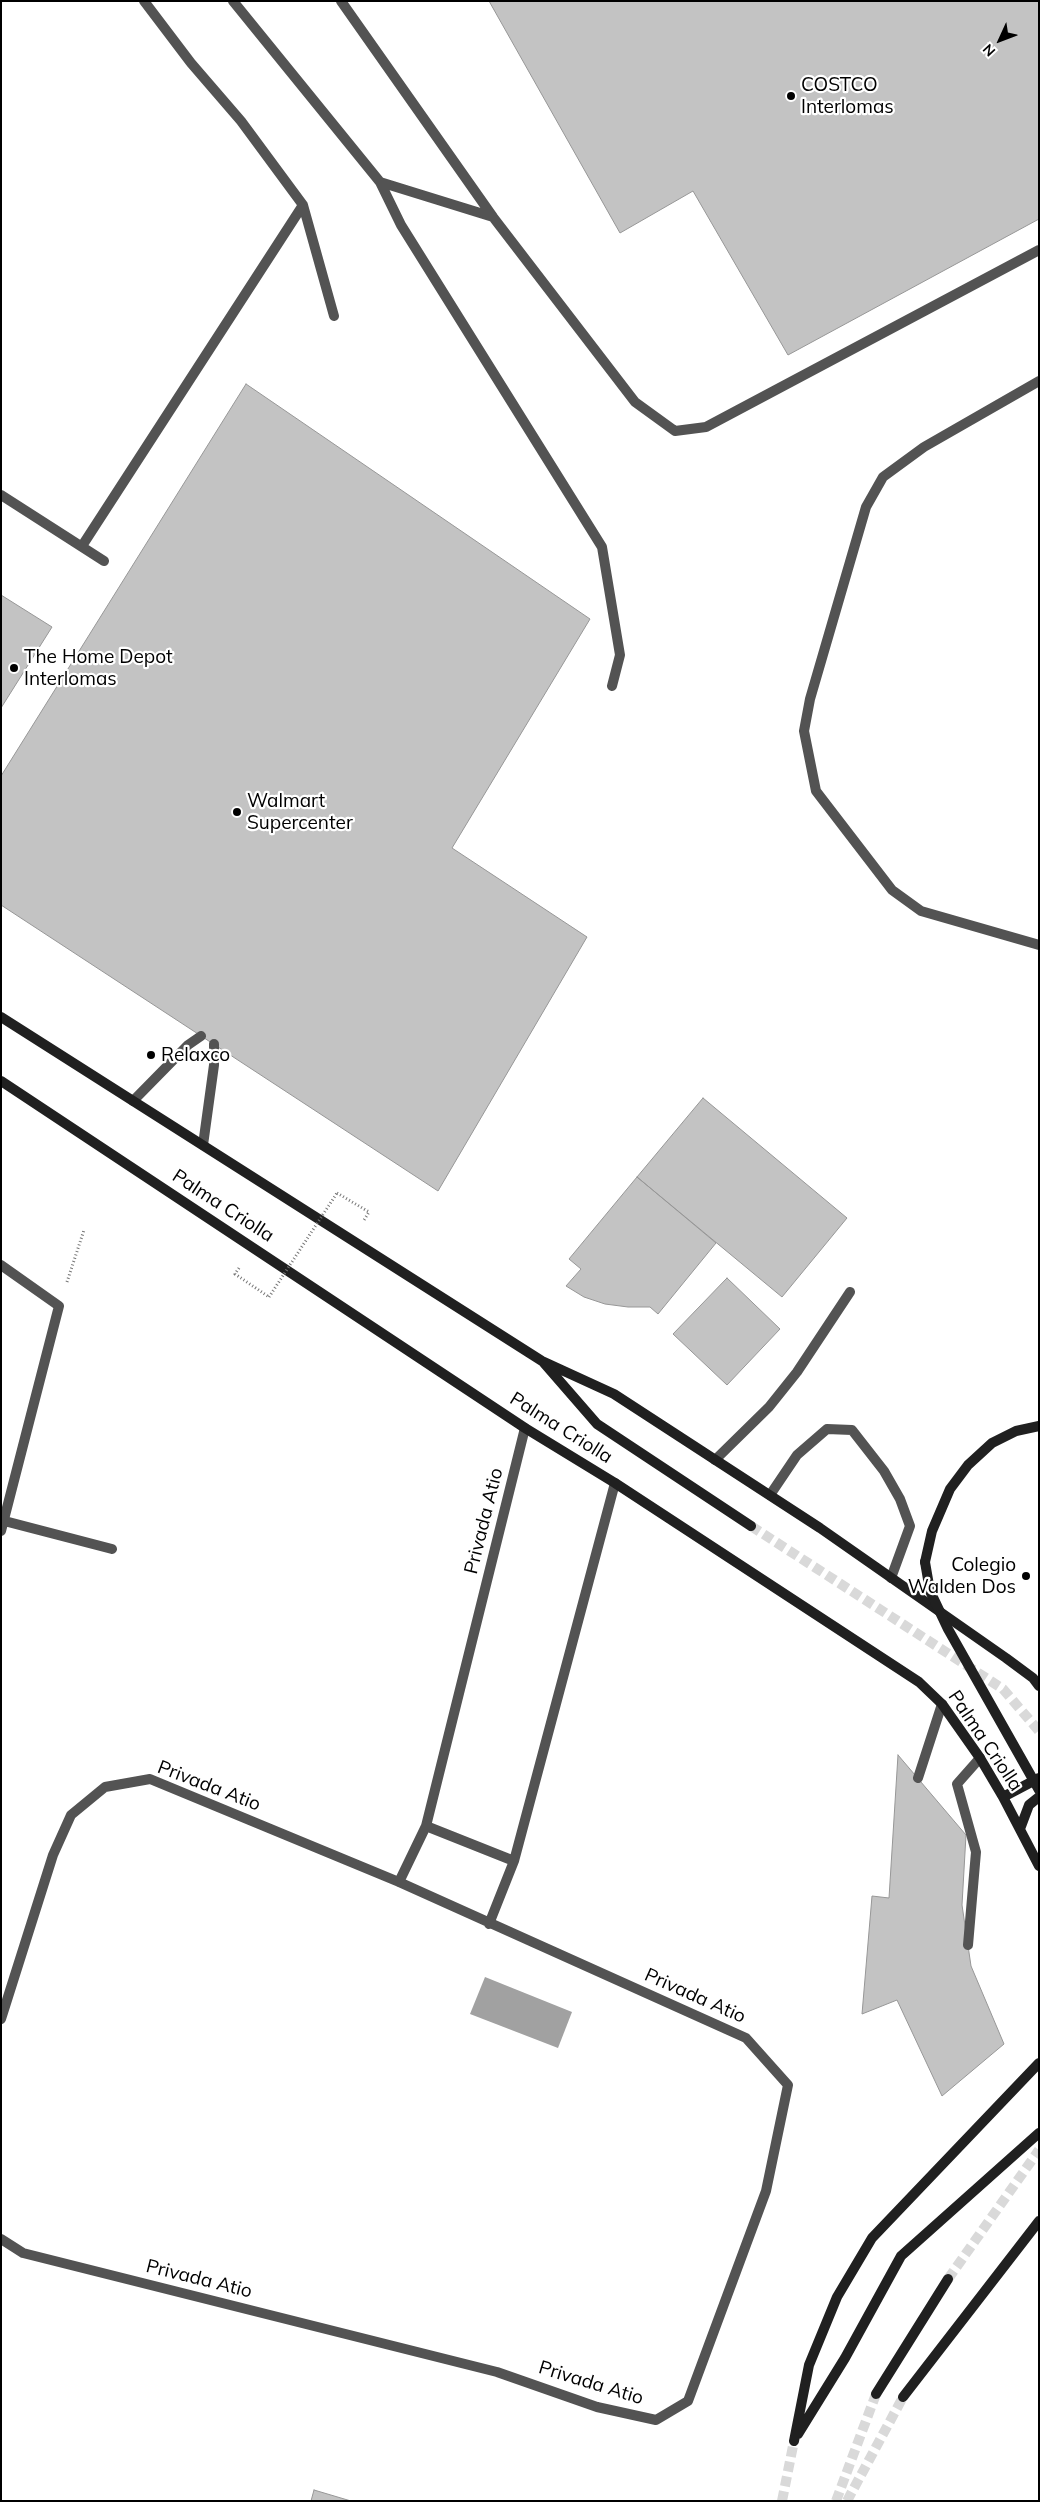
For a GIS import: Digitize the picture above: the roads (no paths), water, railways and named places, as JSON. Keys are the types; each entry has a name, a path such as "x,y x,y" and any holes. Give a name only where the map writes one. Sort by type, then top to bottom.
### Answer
{"main road":[{"path":"1,1017 542,1361 614,1394 770,1495 891,1578 1034,1678 1039,1686"},
{"name":"Palma Criolla","path":"1,1081 525,1428 615,1483 919,1682 942,1704 980,1758 1039,1866"},
{"path":"542,1361 596,1424 752,1526"},
{"path":"1039,1426 1016,1431 992,1443 968,1465 950,1488 932,1531 925,1562 930,1591 948,1629 1039,1790"},
{"path":"1003,1797 1039,1778"},
{"path":"1020,1829 1029,1805 1039,1797"},
{"path":"1039,2063 872,2238 837,2296 809,2365 794,2441 831,2381 900,2256 1039,2133"},
{"path":"903,2397 1039,2221"},
{"path":"876,2394 948,2278"}],"street":[{"path":"144,1 191,63 241,122 303,206 334,316"},
{"path":"233,1 380,182 401,225 602,547 620,655 612,686"},
{"path":"341,1 493,217 635,402 675,431 706,427 1039,250"},
{"path":"380,182 493,217"},
{"path":"82,546 303,206"},
{"path":"1039,382 924,447 883,477 866,507 810,699 804,730 816,791 892,890 921,911 1039,945"},
{"path":"1,495 104,561"},
{"path":"133,1101 188,1045 201,1036"},
{"path":"203,1145 214,1066 214,1044"},
{"path":"1,1265 59,1306 2,1524 112,1549"},
{"path":"715,1460 780,1393 850,1292"},
{"name":"Privada Atio","path":"399,1882 426,1826 525,1428"},
{"path":"770,1495 797,1455 827,1429 852,1430 884,1471 900,1499 910,1526 891,1578"},
{"path":"489,1924 514,1861 615,1483"},
{"path":"918,1778 942,1704"},
{"path":"968,1945 976,1852 957,1784 980,1758"},
{"name":"Privada Atio","path":"1,2019 53,1854 72,1816 105,1787 150,1779 399,1882 746,2038 788,2085 766,2191 688,2401 656,2420 597,2406 497,2372 23,2253 1,2238"},
{"path":"426,1826 514,1861"}],"tunnel":[{"path":"751,1526 1003,1689 1039,1731"},
{"path":"948,2279 1039,2150"},
{"path":"836,2501 876,2394"},
{"path":"847,2501 903,2397"},
{"path":"782,2501 794,2441"}],"place":[{"name":"COSTCO Interlomas","path":"791,96"},
{"name":"The Home Depot Interlomas","path":"14,668"},
{"name":"Walmart Supercenter","path":"237,812"},
{"name":"Relaxco","path":"151,1055"},
{"name":"Colegio Walden Dos","path":"1026,1576"}]}
